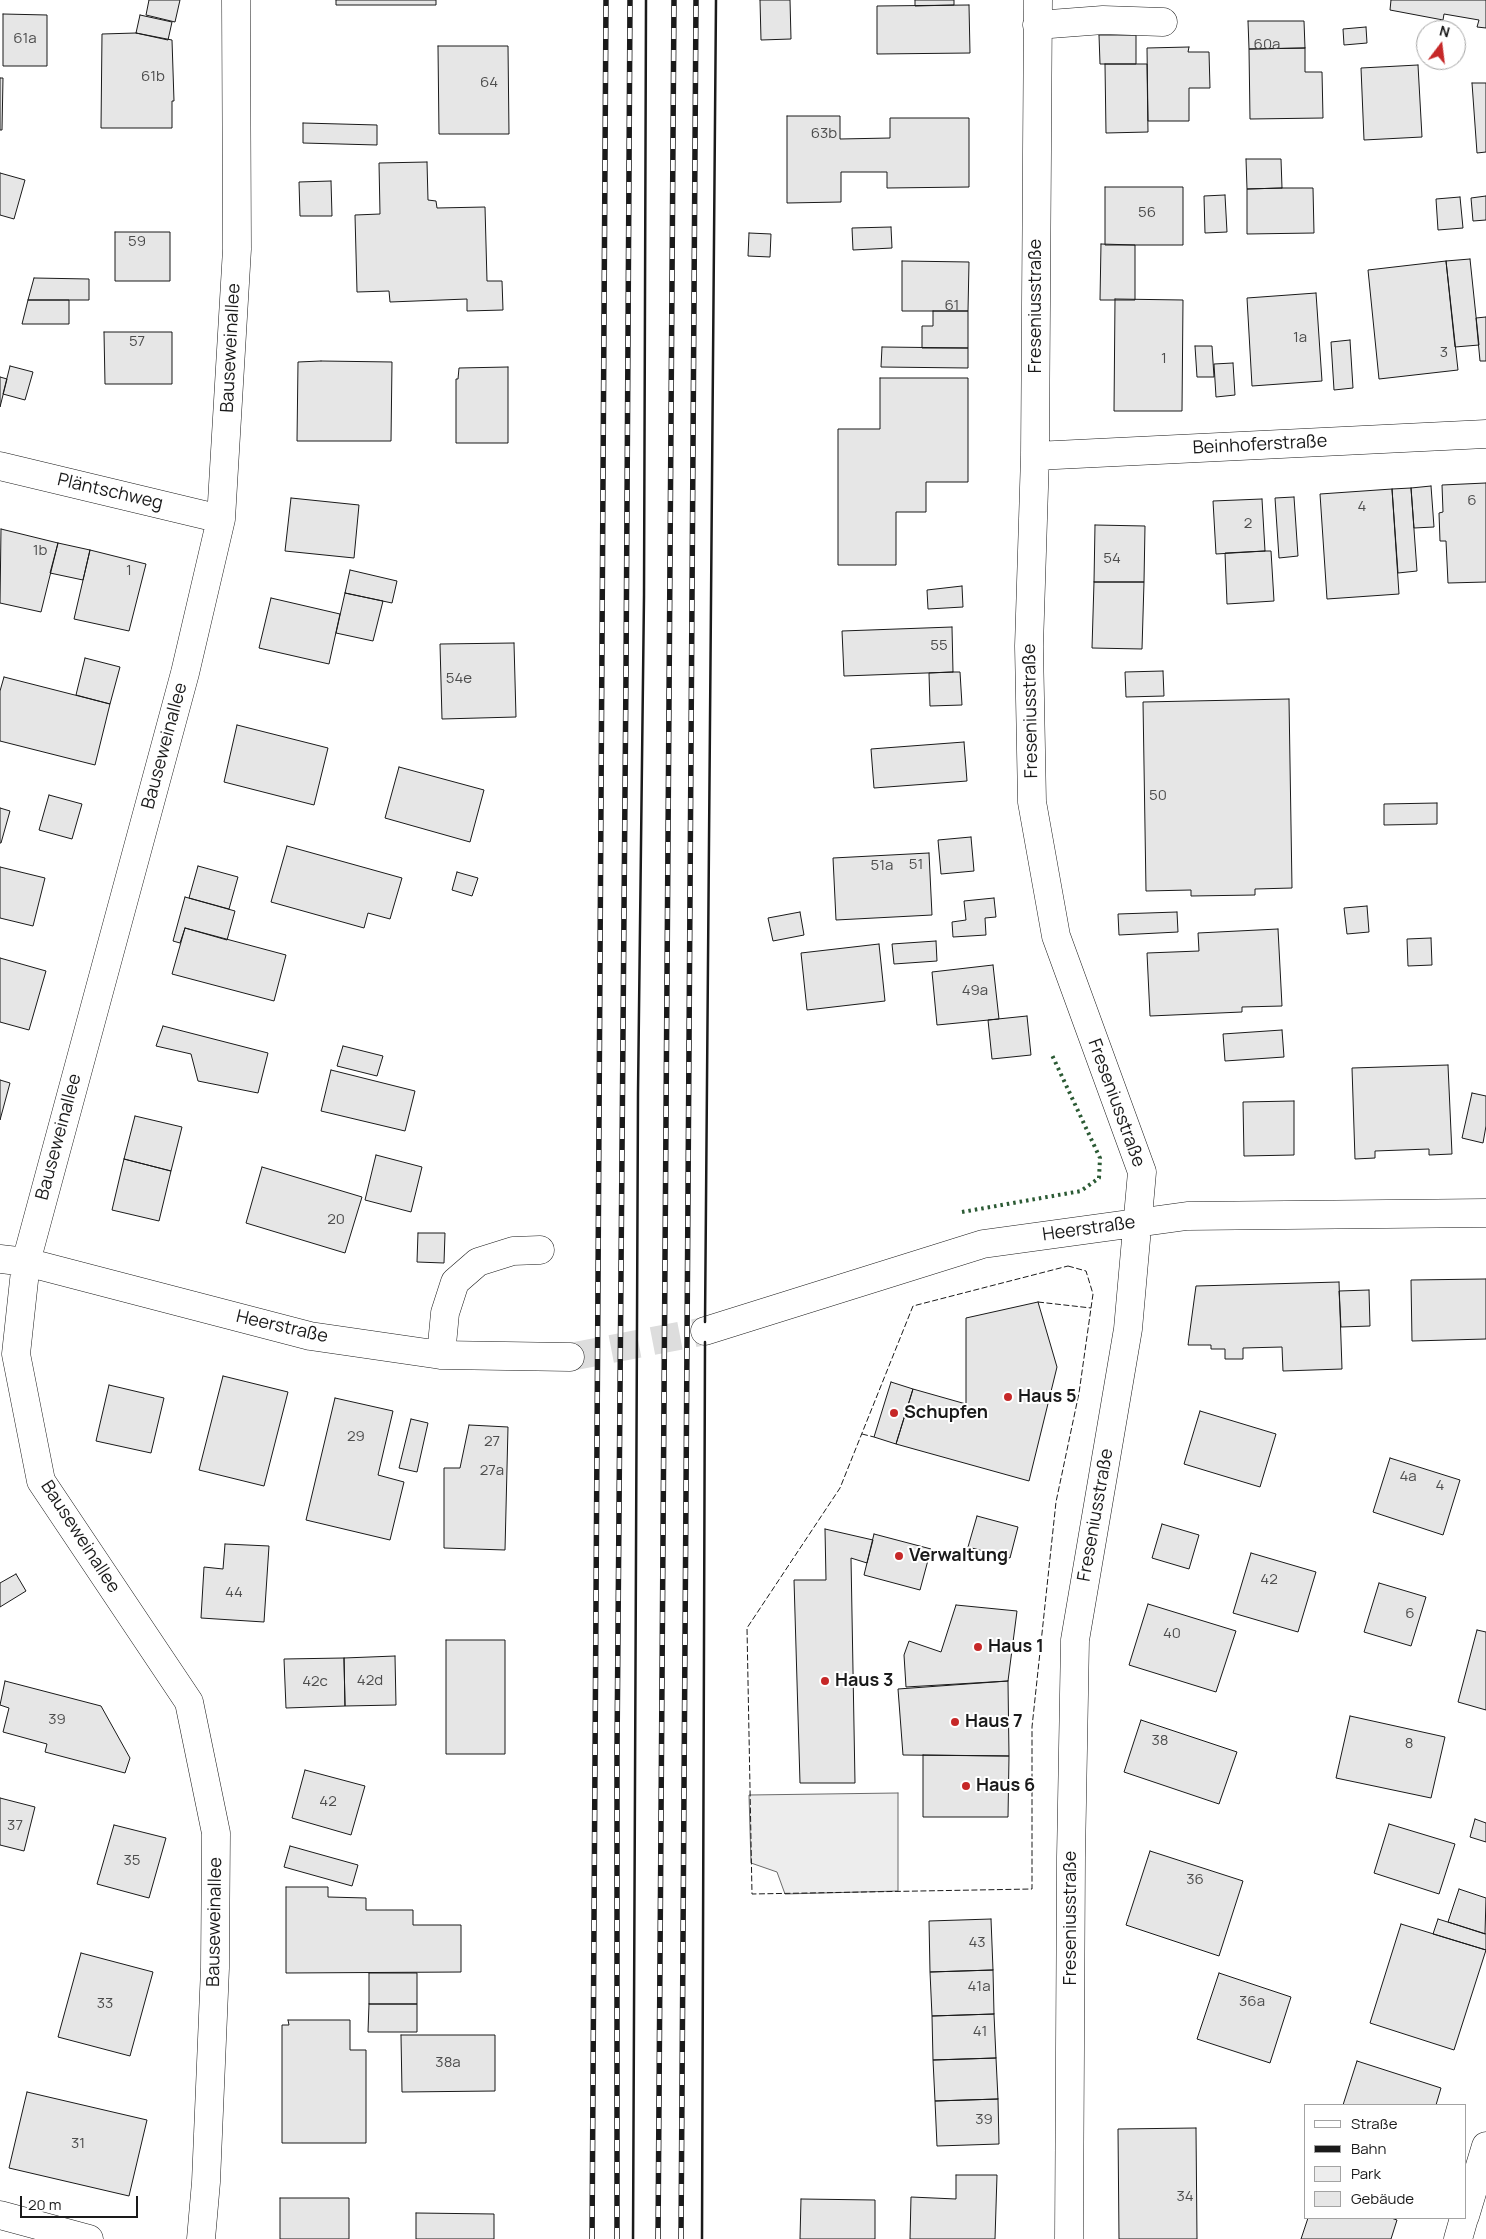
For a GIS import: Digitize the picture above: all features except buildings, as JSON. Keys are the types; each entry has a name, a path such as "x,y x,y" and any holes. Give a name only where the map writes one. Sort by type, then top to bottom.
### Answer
{"street":[{"name":"Bauseweinallee","path":"201,2239 206,2182 215,1968 216,1833 189,1702 41,1480 16,1354 13,1261 185,673 220,519 237,249 236,0"},
{"path":"1038,13 1104,20 1163,22"},
{"name":"Freseniusstraße","path":"1038,13 1035,456 1029,646 1032,802 1056,936 1142,1172 1128,1329 1075,1640 1071,1857 1069,2239"},
{"name":"Beinhoferstraße","path":"1035,456 1486,434"},
{"name":"Pläntschweg","path":"0,466 220,519"},
{"name":"Heerstraße","path":"706,1331 983,1244 1187,1216 1486,1212"},
{"path":"441,1355 444,1313 455,1282 478,1262 512,1251 540,1250"},
{"name":"Heerstraße","path":"13,1261 310,1336 441,1355 570,1357"},
{"path":"1466,2211 1484,2160"},
{"path":"0,2215 90,2239"},
{"path":"1458,2239 1463,2219"}],"green space":[{"path":"898,1793 898,1891 785,1894 777,1872 751,1863 749,1795"}],"tunnel":[{"path":"570,1357 705,1331"}],"railway":[{"path":"592,2239 606,0"},
{"path":"617,2239 617,1750 630,0"},
{"path":"658,2239 674,0"},
{"path":"681,2239 696,0"}],"hedge":[{"path":"962,1212 1081,1191 1099,1178 1100,1158 1052,1055"}],"fence":[{"path":"1068,1266 1086,1271 1093,1294 1079,1393 1056,1502 1032,1727 1032,1889 752,1894 747,1628 840,1488 913,1306 1068,1266"},
{"path":"1038,1302 1091,1308"},
{"path":"862,1434 874,1437"}],"wall":[{"path":"633,2239 638,1093 644,596 646,0"},
{"path":"705,1322 716,0"},
{"path":"702,2239 705,1342"}],"place":[{"name":"Haus 5","path":"1008,1397"},
{"name":"Schupfen","path":"894,1413"},
{"name":"Verwaltung","path":"899,1556"},
{"name":"Haus 1","path":"978,1647"},
{"name":"Haus 3","path":"825,1681"},
{"name":"Haus 7","path":"955,1722"},
{"name":"Haus 6","path":"966,1786"}]}
